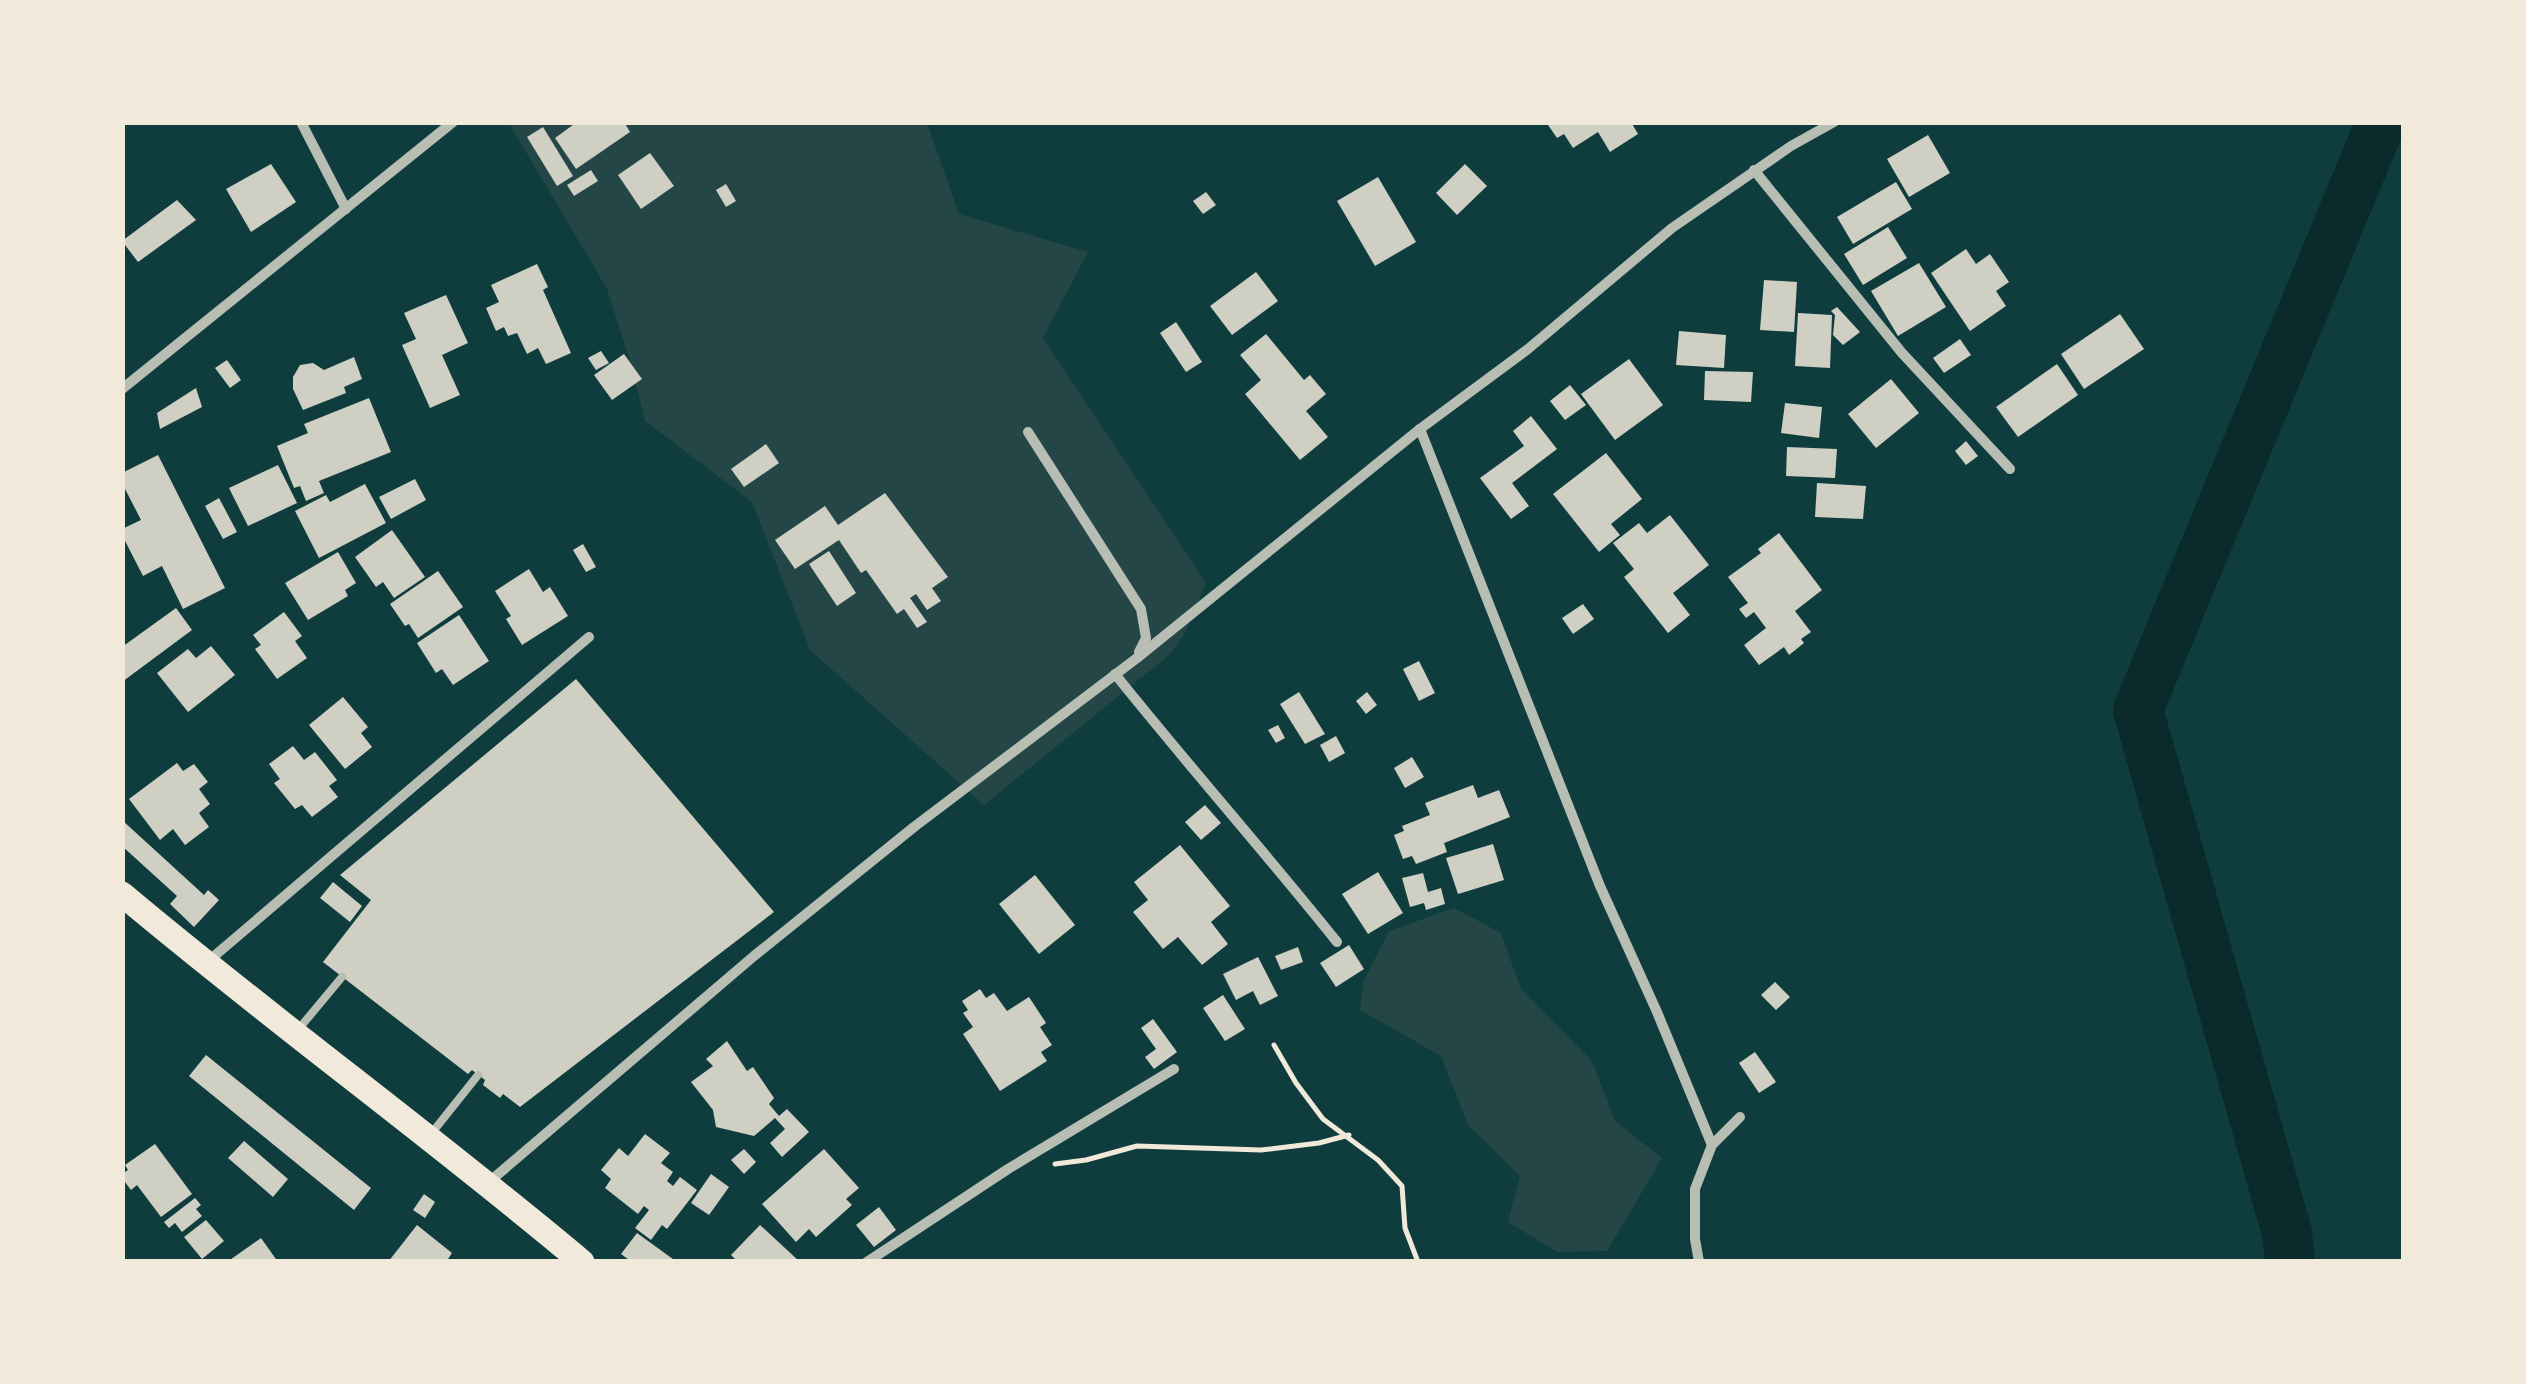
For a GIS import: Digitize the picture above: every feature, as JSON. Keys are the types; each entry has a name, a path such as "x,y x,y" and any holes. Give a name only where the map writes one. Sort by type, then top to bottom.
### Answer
{"main road":[{"path":"122,894 582,1262"}],"street":[{"path":"302,122 346,209"},
{"path":"122,390 452,122"},
{"path":"488,1183 754,956 914,827 1137,658 1420,429 1528,349 1672,228 1754,170 1834,122"},
{"path":"1754,170 1902,353 2010,470"},
{"path":"1420,429 1600,886 1712,1146"},
{"path":"1028,432 1141,609 1146,638 1137,658"},
{"path":"206,964 589,637"},
{"path":"1114,674 1336,942"},
{"path":"867,1262 1008,1169 1174,1069"},
{"path":"1699,1262 1694,1239 1695,1189 1712,1146 1740,1117"}],"lane":[{"path":"295,1035 342,977"},
{"path":"428,1138 478,1074"}],"path":[{"path":"1274,1045 1296,1083 1324,1119 1378,1160 1402,1186 1404,1228 1418,1262"},
{"path":"1008,1169 1086,1160 1137,1146 1261,1150 1319,1144 1349,1136"}],"shaded area":[{"path":"509,123 927,123 959,214 1088,252 1043,338 1206,583 1184,635 1168,656 984,805 810,650 752,502 645,421 607,289"},
{"path":"1454,908 1501,933 1521,989 1592,1061 1615,1121 1662,1158 1607,1251 1557,1252 1508,1222 1520,1176 1468,1125 1441,1056 1360,1010 1364,980 1389,931"}],"building":[{"path":"577,122 624,122 630,132 576,169 555,138"},
{"path":"1546,122 1631,122 1638,134 1610,152 1598,132 1573,148 1564,134 1557,138"},
{"path":"543,127 573,176 557,186 527,137"},
{"path":"1928,135 1950,173 1909,197 1887,159"},
{"path":"650,153 674,186 641,209 618,175"},
{"path":"271,164 296,202 251,232 226,189"},
{"path":"1465,164 1487,186 1457,215 1436,193"},
{"path":"591,170 598,181 574,196 567,185"},
{"path":"1378,177 1416,242 1375,266 1337,201"},
{"path":"1896,182 1912,209 1853,244 1837,217"},
{"path":"726,184 736,201 726,207 716,190"},
{"path":"1206,192 1216,205 1203,214 1193,201"},
{"path":"177,200 196,220 138,262 122,241"},
{"path":"1888,227 1907,258 1863,285 1844,254"},
{"path":"1966,249 1976,264 1990,254 2009,282 1996,291 2006,306 1970,331 1931,273"},
{"path":"1919,263 1946,307 1898,336 1871,291"},
{"path":"537,264 548,287 543,290 571,353 546,364 538,348 527,354 517,333 508,336 504,327 496,331 486,308 499,302 491,285"},
{"path":"1256,272 1278,301 1232,335 1210,306"},
{"path":"1764,280 1797,282 1794,332 1760,330"},
{"path":"446,295 468,343 442,355 460,395 430,408 402,345 416,339 404,313"},
{"path":"1837,307 1860,332 1843,345 1833,335 1835,315 1831,311"},
{"path":"1798,313 1832,315 1830,368 1795,366"},
{"path":"2120,314 2144,349 2084,389 2061,354"},
{"path":"1176,322 1202,362 1186,372 1160,333"},
{"path":"1679,331 1726,335 1724,368 1676,365"},
{"path":"1266,334 1304,380 1310,375 1326,394 1306,411 1328,437 1300,460 1245,394 1261,380 1240,355"},
{"path":"1960,339 1971,355 1944,373 1933,358"},
{"path":"601,351 609,363 596,370 588,358"},
{"path":"624,354 642,379 612,400 594,375"},
{"path":"354,357 362,379 344,387 346,393 303,410 293,389 293,377 300,365 313,363 324,370"},
{"path":"1629,359 1663,405 1615,440 1581,394"},
{"path":"227,360 241,380 230,388 215,368"},
{"path":"2057,364 2078,395 2018,437 1996,407"},
{"path":"1705,371 1753,372 1751,402 1704,400"},
{"path":"1891,379 1919,413 1876,448 1848,414"},
{"path":"1570,385 1586,405 1565,420 1550,401"},
{"path":"196,388 202,407 160,429 157,413"},
{"path":"369,398 391,452 319,481 324,493 306,501 300,486 294,488 277,446 308,433 304,424"},
{"path":"1785,403 1822,407 1819,438 1781,433"},
{"path":"1531,416 1557,449 1512,483 1529,506 1511,519 1480,478 1524,446 1513,431"},
{"path":"1966,441 1978,456 1966,465 1955,451"},
{"path":"766,444 779,463 744,487 731,469"},
{"path":"1787,447 1837,449 1835,478 1786,476"},
{"path":"1606,453 1642,499 1611,524 1620,535 1599,552 1553,494"},
{"path":"158,455 225,588 183,609 162,566 143,576 122,535 122,529 141,520 122,483 122,473"},
{"path":"278,465 297,503 248,526 229,488"},
{"path":"415,479 426,500 391,519 379,497"},
{"path":"1817,483 1866,486 1863,519 1815,517"},
{"path":"365,484 386,523 319,558 295,511 326,495 330,502"},
{"path":"885,493 948,577 932,588 941,601 927,610 916,594 910,598 927,622 917,628 904,609 897,614 866,570 861,573 839,540 795,569 775,540 825,506 838,525"},
{"path":"219,498 237,532 223,539 205,506"},
{"path":"1670,515 1709,565 1673,593 1690,615 1668,633 1624,577 1634,569 1613,543 1639,523 1647,533"},
{"path":"392,530 425,577 394,598 383,582 376,587 355,557"},
{"path":"1779,533 1822,590 1795,611 1811,632 1801,639 1804,643 1789,655 1784,647 1759,665 1744,645 1766,628 1754,612 1746,618 1739,609 1748,603 1728,577 1761,553 1758,549"},
{"path":"583,544 596,567 586,572 573,550"},
{"path":"829,551 856,593 837,606 809,564"},
{"path":"338,552 356,583 345,590 348,596 308,620 285,583"},
{"path":"529,569 543,592 550,587 568,616 522,645 506,619 511,616 495,591"},
{"path":"438,571 463,607 418,638 390,604"},
{"path":"1583,604 1594,619 1573,634 1562,618"},
{"path":"176,608 192,630 122,682 122,647"},
{"path":"284,612 302,636 295,641 307,658 277,679 255,649 261,645 253,635"},
{"path":"459,615 489,661 453,685 442,669 436,673 417,643"},
{"path":"211,646 235,675 188,712 157,673 188,649 196,658"},
{"path":"1419,661 1435,693 1419,701 1403,669"},
{"path":"576,679 774,912 520,1107 503,1094 500,1098 472,1070 468,1074 323,962 371,900 340,875"},
{"path":"1299,692 1325,734 1305,744 1280,704"},
{"path":"1367,692 1377,705 1366,714 1356,701"},
{"path":"343,697 368,727 361,733 372,747 345,769 309,725"},
{"path":"1278,725 1285,738 1276,743 1268,730"},
{"path":"1336,736 1345,753 1329,762 1320,745"},
{"path":"293,746 304,760 315,752 337,780 329,786 338,797 312,817 302,805 295,809 274,783 280,779 269,764"},
{"path":"1412,757 1424,777 1405,788 1394,768"},
{"path":"177,763 183,771 194,764 208,782 199,789 210,804 199,813 209,827 185,845 173,829 160,840 129,799"},
{"path":"1473,785 1478,798 1499,790 1510,817 1444,843 1447,852 1416,864 1412,856 1403,859 1394,835 1404,831 1402,826 1430,815 1425,803"},
{"path":"1205,805 1221,823 1201,840 1185,822"},
{"path":"122,820 204,895 208,890 219,900 194,927 170,904 177,896 122,846"},
{"path":"1493,844 1504,880 1458,894 1446,858"},
{"path":"1180,845 1230,906 1211,922 1228,944 1202,965 1178,937 1163,949 1133,912 1148,900 1134,882"},
{"path":"1378,872 1403,913 1368,934 1342,894"},
{"path":"1423,873 1428,892 1441,888 1445,904 1426,910 1424,903 1410,907 1402,878"},
{"path":"1035,875 1075,925 1039,954 999,904"},
{"path":"333,882 362,906 350,922 320,898"},
{"path":"1349,945 1364,969 1336,987 1320,963"},
{"path":"1298,947 1303,962 1281,970 1275,956"},
{"path":"1258,957 1278,996 1260,1005 1253,991 1236,1000 1223,974"},
{"path":"1775,982 1790,997 1776,1010 1761,995"},
{"path":"980,989 986,998 994,993 1007,1011 1029,997 1046,1023 1040,1027 1052,1045 1041,1052 1047,1061 1000,1091 963,1034 973,1027 963,1013 968,1010 962,1001"},
{"path":"1223,995 1245,1029 1225,1041 1203,1008"},
{"path":"1153,1019 1177,1052 1154,1069 1145,1057 1156,1049 1141,1028"},
{"path":"727,1041 747,1071 753,1067 774,1098 769,1104 779,1116 787,1109 809,1132 782,1157 770,1143 785,1129 775,1118 754,1136 716,1127 713,1110 691,1082 713,1066 706,1059"},
{"path":"1755,1052 1776,1082 1759,1093 1739,1063"},
{"path":"206,1055 371,1188 354,1210 189,1076"},
{"path":"645,1134 670,1153 661,1163 673,1172 667,1181 673,1186 680,1177 697,1190 667,1229 662,1225 651,1240 635,1228 649,1210 644,1206 638,1214 605,1188 611,1179 601,1170 619,1148 628,1156"},
{"path":"244,1141 288,1179 273,1197 228,1158"},
{"path":"155,1144 192,1194 161,1217 137,1185 131,1190 122,1178 128,1170 125,1165"},
{"path":"744,1149 756,1162 744,1174 731,1160"},
{"path":"824,1149 859,1188 846,1199 852,1205 816,1237 809,1229 796,1242 762,1204"},
{"path":"711,1174 729,1187 709,1215 691,1203"},
{"path":"424,1194 435,1202 425,1218 413,1210"},
{"path":"195,1198 201,1205 196,1209 202,1216 182,1232 175,1223 169,1228 164,1222"},
{"path":"879,1207 896,1230 874,1247 856,1225"},
{"path":"206,1220 224,1241 202,1259 184,1237"},
{"path":"417,1225 452,1253 446,1262 388,1262"},
{"path":"760,1225 800,1262 738,1262 731,1255"},
{"path":"637,1233 677,1262 632,1262 621,1254"},
{"path":"261,1238 278,1262 227,1262"}],"waterway":[{"path":"2290,1262 2287,1233 2138,710 2381,122"}]}
